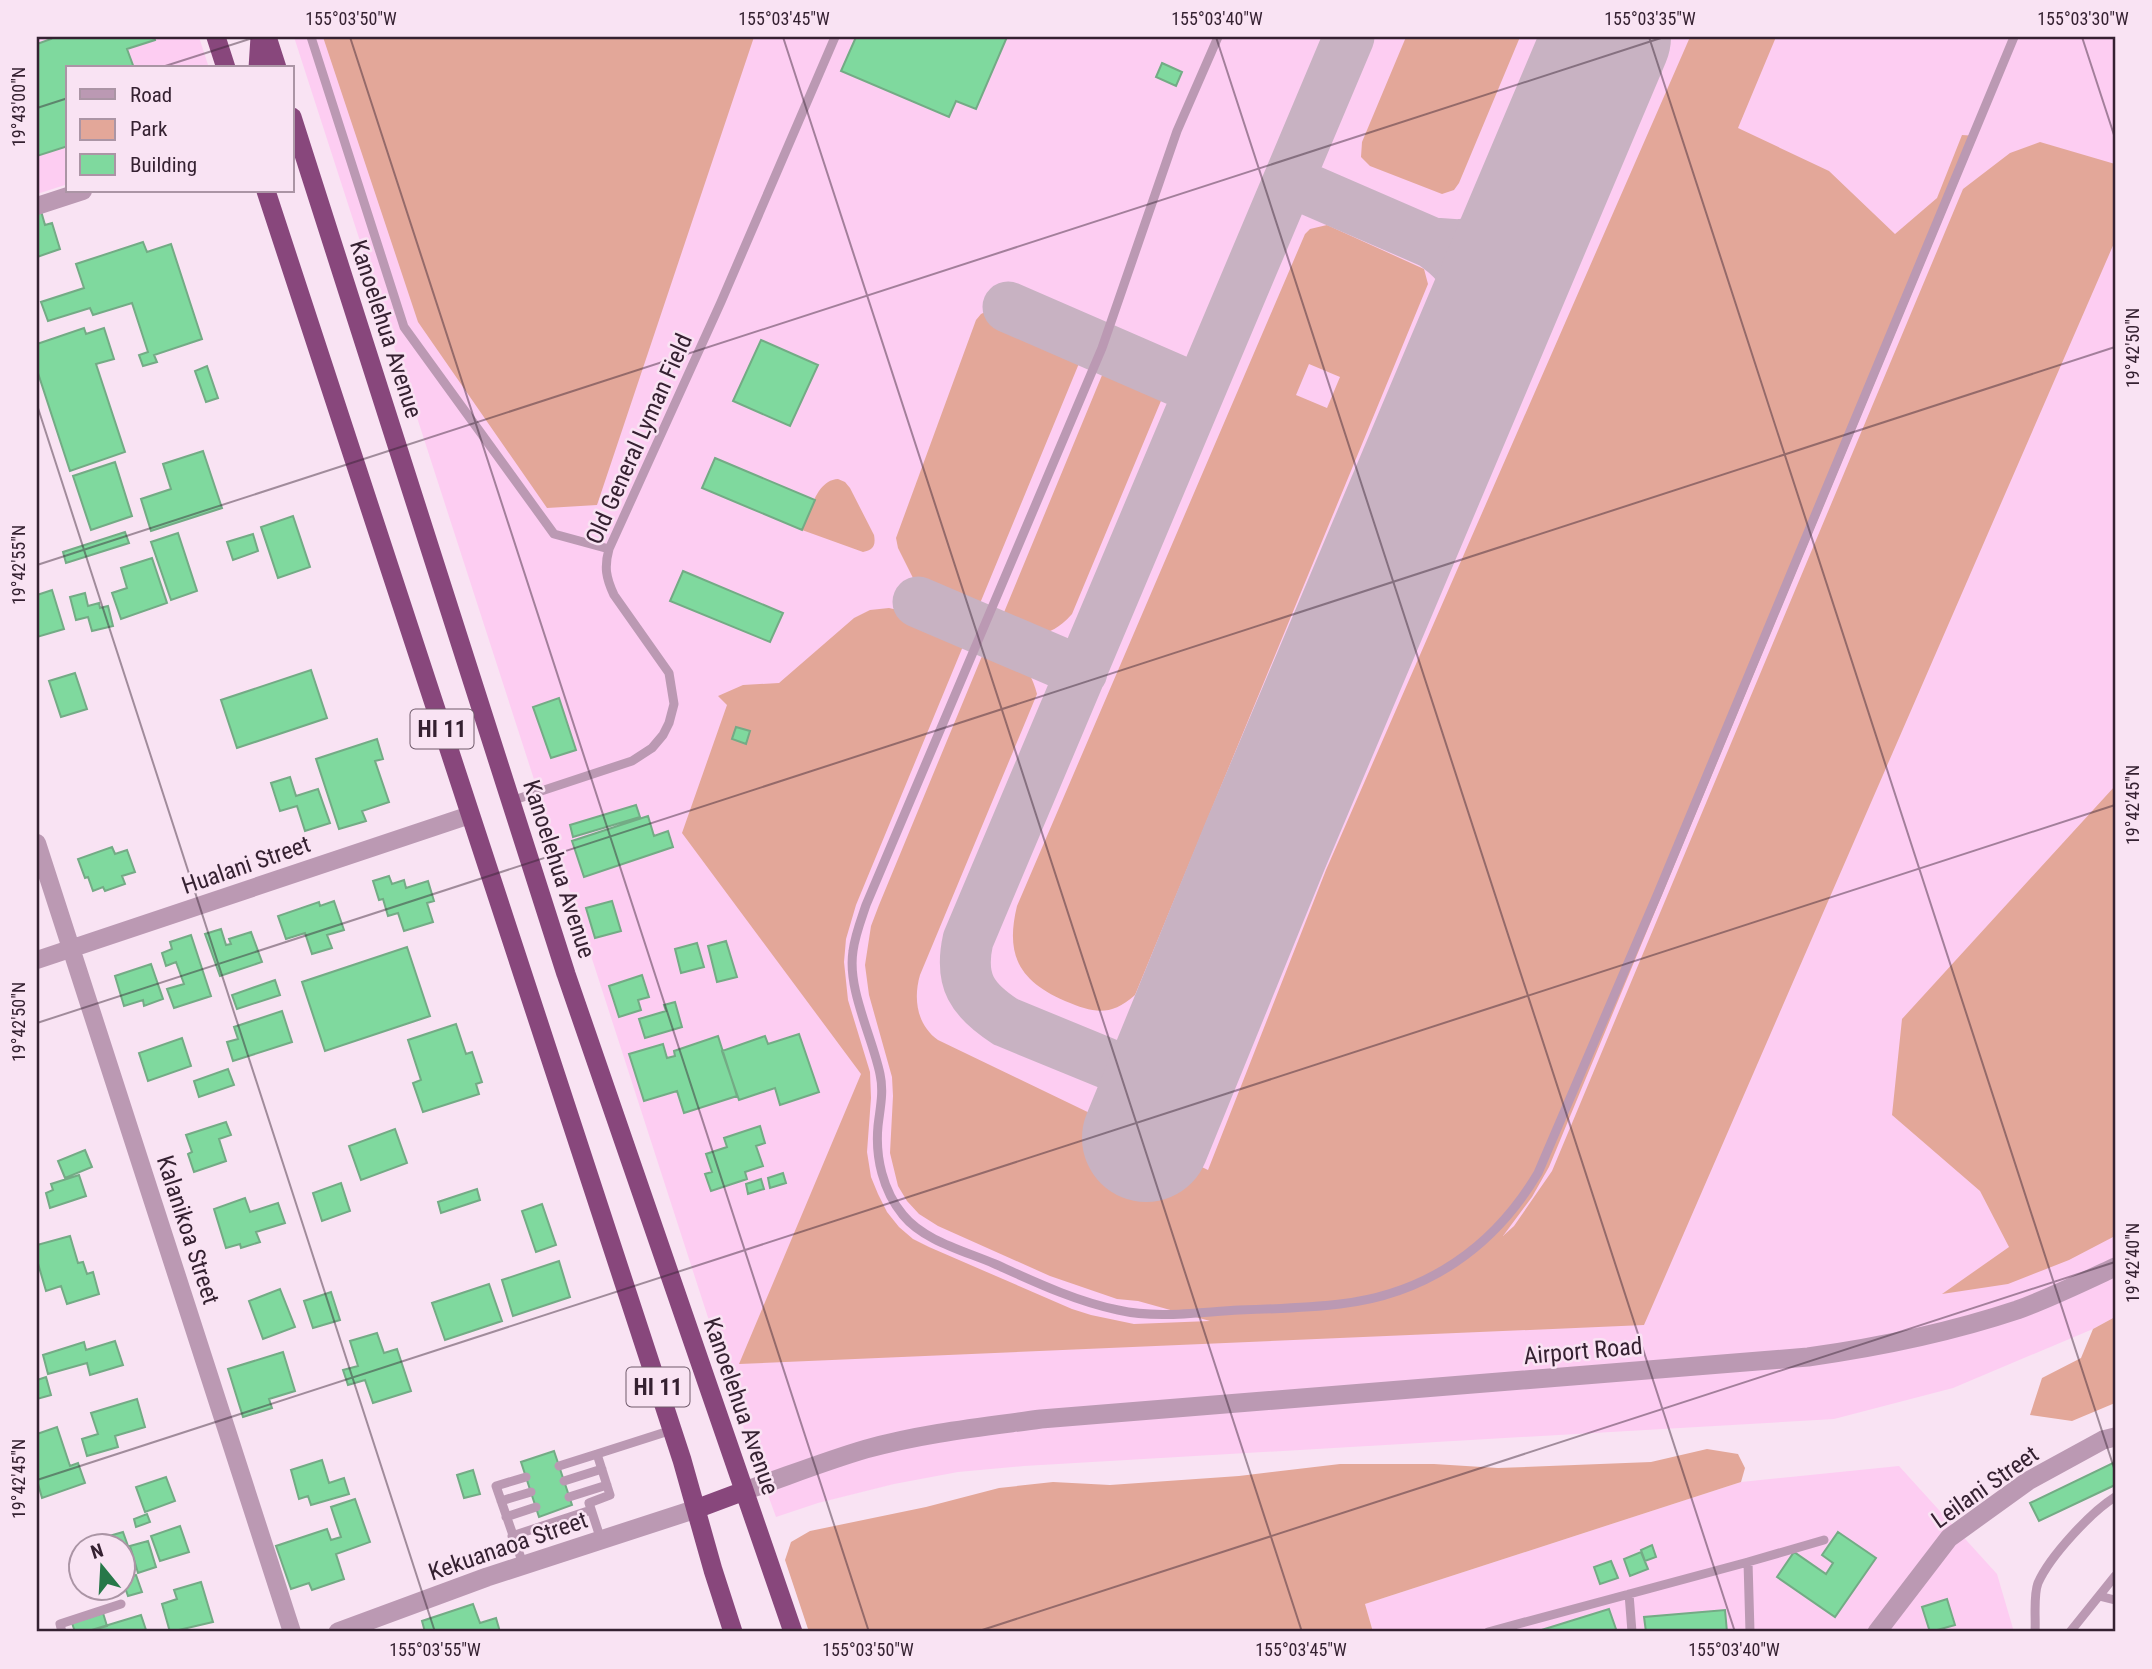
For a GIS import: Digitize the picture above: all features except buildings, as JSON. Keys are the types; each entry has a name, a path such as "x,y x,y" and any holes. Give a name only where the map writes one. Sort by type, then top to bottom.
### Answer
{"highway":[{"path":"216,37 225,66"},
{"path":"258,66 260,37"},
{"path":"267,37 276,66"},
{"name":"Kanoelehua Avenue","path":"294,124 566,974 793,1632"},
{"path":"294,169 312,183"},
{"name":"HI 11","path":"266,192 672,1430 733,1632"},
{"path":"696,1508 744,1491"}],"street":[{"path":"37,206 80,192"},
{"name":"Hualani Street","path":"37,960 470,815"},
{"name":"Kalanikoa Street","path":"37,844 292,1632"},
{"name":"Airport Road","path":"744,1491 867,1449 919,1437 1041,1419 1781,1360 1855,1351 1919,1338 2020,1309 2115,1267"},
{"name":"Leilani Street","path":"1877,1632 1949,1538 2028,1481 2103,1440 2115,1437"},
{"name":"Kekuanaoa Street","path":"338,1632 696,1508"}],"lane":[{"path":"311,37 404,327 554,534 610,549"},
{"name":"Old General Lyman Field","path":"512,801 632,761 652,748 669,723 674,704 669,673 614,595 607,582 605,565 835,37"},
{"path":"1218,37 1177,131 1102,348 866,905 852,953 859,1000 881,1075 883,1094 878,1129 879,1163 892,1200 902,1214 923,1233 1062,1293 1121,1311 1153,1315 1339,1304 1398,1291 1433,1276 1470,1252 1505,1221 1525,1195 1538,1172 1663,881 2014,37"},
{"path":"559,1466 672,1430"},
{"path":"597,1454 610,1495 589,1503 601,1540"},
{"path":"564,1481 602,1469"},
{"path":"524,1566 496,1486 526,1477"},
{"path":"569,1497 607,1485"},
{"path":"501,1501 531,1492"},
{"path":"2035,1632 2037,1585 2056,1554 2103,1504 2115,1497"},
{"path":"506,1517 536,1507"},
{"path":"512,1536 591,1510"},
{"path":"1488,1632 1824,1540"},
{"path":"1748,1562 1750,1632"},
{"path":"2070,1632 2115,1576"},
{"path":"1629,1594 1632,1632"},
{"path":"2098,1596 2115,1600"},
{"path":"62,1632 60,1624 121,1604"}],"shaded area":[{"path":"37,37 199,37 208,66 66,66 66,185 37,194"},
{"path":"294,37 2115,37 2115,1317 2093,1329 1953,1388 1834,1419 958,1472 894,1484 818,1503 776,1517 745,1432"},
{"path":"1899,1466 1997,1574 2014,1632 1373,1632 1365,1604 1741,1482"}],"green space":[{"path":"323,37 754,37 597,505 547,508 418,322"},
{"path":"1406,37 1520,37 1459,183 1454,190 1442,194 1370,166 1361,157 1362,142"},
{"path":"1690,37 1776,37 1738,128 1829,171 1895,234 1937,198 1962,135 1977,136 1549,1167 1532,1197 1503,1236 1514,1226 1552,1171 1963,189 2010,153 2040,142 2115,164 2115,241 1644,1325 739,1364 861,1074 682,833 727,705 718,696 743,685 779,683 854,618 870,610 889,608 907,612 966,639 856,905 846,939 844,962 848,1000 870,1072 867,1152 871,1177 887,1212 913,1239 1072,1309 1134,1324 1210,1321 1138,1301 1117,1299 1050,1276 938,1226 919,1214 907,1201 898,1186 890,1153 892,1077 869,995 865,965 871,926 987,644 1025,668 1037,694 920,975 917,1002 921,1019 938,1040 1208,1170 1326,870"},
{"path":"1327,225 1424,269 1428,284 1135,995 1110,1010 1085,1008 1049,993 1026,975 1019,964 1013,939 1017,906 1305,234 1310,229","holes":["1309,364 1340,377 1327,408 1296,395"]},
{"path":"987,311 1080,361 976,613 939,598 915,582 898,548 896,538 976,320"},
{"path":"1105,368 1159,391 1163,396 1072,614 1055,629 1030,633 1000,622"},
{"path":"838,479 850,488 874,535 874,545 869,550 863,552 802,530 819,491 830,481"},
{"path":"2115,786 2115,1236 2069,1260 2008,1284 1942,1294 2009,1247 1980,1191 1892,1115 1902,1019"},
{"path":"2115,1317 2115,1403 2072,1421 2030,1415 2042,1378 2081,1358 2093,1329"},
{"path":"1707,1449 1738,1454 1745,1468 1741,1482 1365,1604 1373,1632 809,1632 785,1560 791,1542 810,1531 926,1507 999,1488 1053,1482 1110,1485 1239,1476 1340,1464 1434,1464 1498,1468 1651,1462"}],"taxiway":[{"path":"1167,1088 1006,1022 994,1014 977,997 967,978 965,967 968,940 1349,37"},
{"path":"1289,181 1432,243 1460,245 1489,239 1516,221 1550,174"},
{"path":"1432,243 1459,267 1473,294 1476,324 1472,359"},
{"path":"1008,307 1199,390"},
{"path":"918,602 1082,672"}],"runway":[{"path":"1146,1138 1265,846 1607,37"}]}
